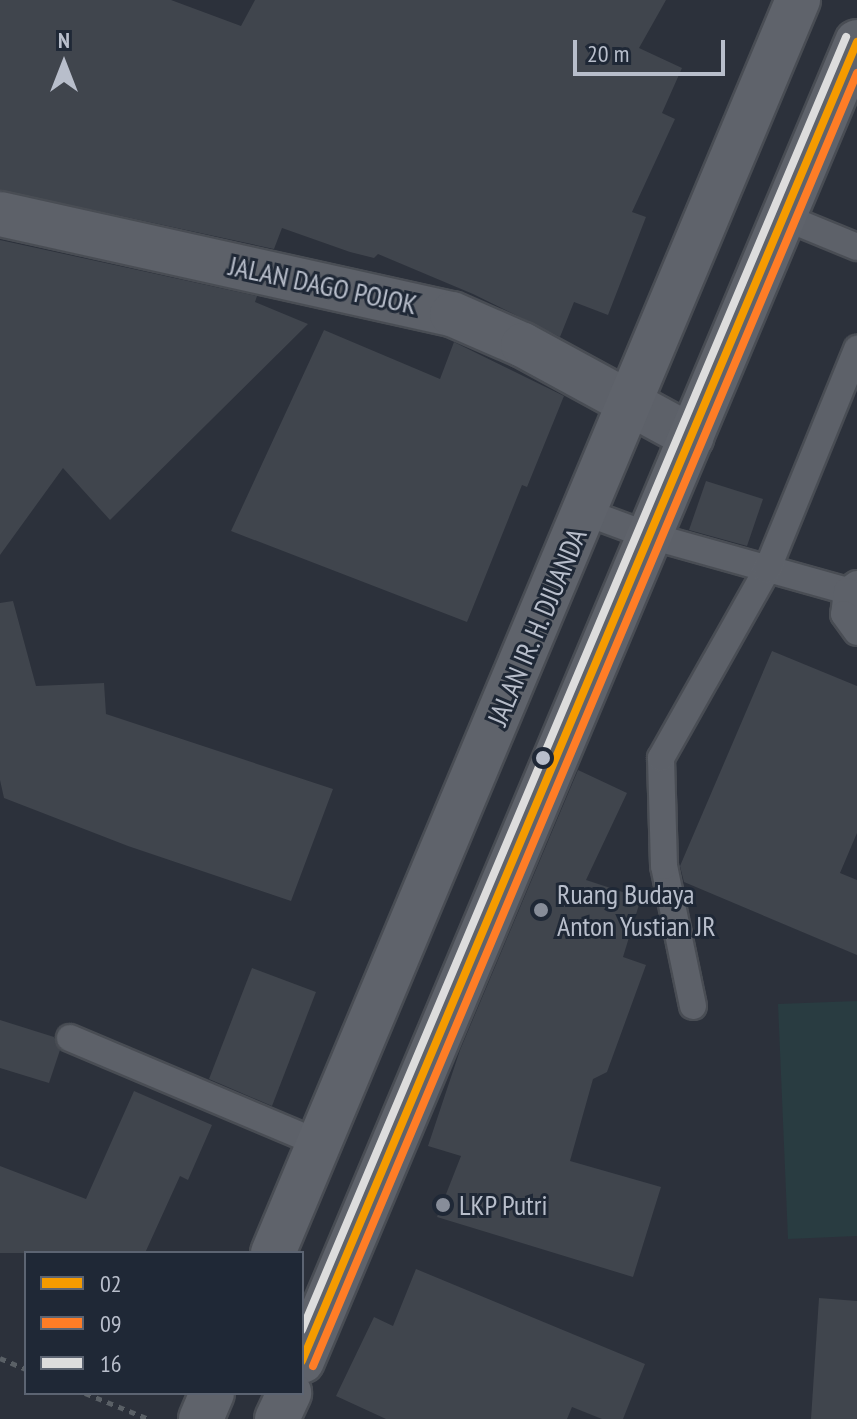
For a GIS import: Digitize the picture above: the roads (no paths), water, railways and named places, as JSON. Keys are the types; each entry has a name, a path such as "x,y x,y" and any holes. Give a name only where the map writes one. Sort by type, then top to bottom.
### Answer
{"main road":[{"name":"JALAN IR. H. DJUANDA","path":"274,1251 798,0"},
{"path":"304,1356 857,42"},
{"path":"201,1419 211,1395"},
{"path":"277,1419 288,1395"}],"street":[{"name":"JALAN DAGO POJOK","path":"0,214 452,314 523,345 692,437"}],"lane":[{"path":"784,217 857,247"},
{"path":"693,1006 664,866 661,758 767,570 857,349"},
{"path":"585,512 647,535 767,570 852,587 844,614 857,632"},
{"path":"70,1038 321,1144"}],"place":[{"name":"Ruang Budaya Anton Yustian JR","path":"541,910"},
{"name":"LKP Putri","path":"443,1205"}]}
